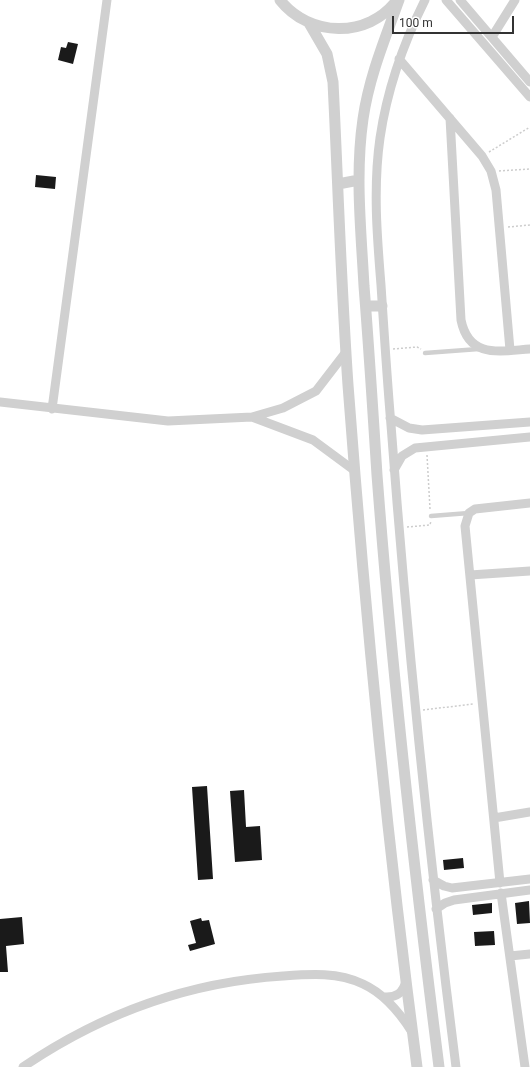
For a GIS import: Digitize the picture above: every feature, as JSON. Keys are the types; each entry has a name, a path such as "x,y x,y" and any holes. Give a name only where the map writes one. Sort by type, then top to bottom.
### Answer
{"street":[{"path":"52,409 107,0"},
{"path":"280,0 291,12 309,23 334,29 360,26 379,17 399,0"},
{"path":"399,0 370,83 363,117 359,180 382,535 403,760 439,1067"},
{"path":"425,0 413,24 399,59 387,99 380,140 377,185 377,235 398,528 436,909 456,1067"},
{"path":"446,0 530,97"},
{"path":"460,0 530,82"},
{"path":"492,37 515,0"},
{"path":"309,23 321,41 331,68 346,352 355,471 381,764 417,1067"},
{"path":"399,59 482,156 491,171 496,190 500,227 510,350"},
{"path":"450,118 461,320 467,338 482,349 491,351 530,349"},
{"path":"338,184 359,180"},
{"path":"366,306 382,306"},
{"path":"0,402 168,421 252,417 283,408 316,391 346,352"},
{"path":"252,417 313,440 355,471"},
{"path":"390,418 409,428 422,430 530,422"},
{"path":"394,470 397,462 408,451 426,446 530,437"},
{"path":"500,883 465,526 469,513 481,507 530,503"},
{"path":"470,575 530,571"},
{"path":"494,818 530,812"},
{"path":"433,880 444,886 459,887 530,879"},
{"path":"459,887 460,899"},
{"path":"436,909 445,903 460,899 530,890"},
{"path":"502,893 525,1067"},
{"path":"510,956 530,954"},
{"path":"23,1067 78,1033 113,1017 167,997 218,984 269,977 332,975 365,985 384,997 412,1032"},
{"path":"384,997 396,996 405,986 406,980"}],"lane":[{"path":"425,353 482,349"},
{"path":"431,516 469,513"}],"path":[{"path":"482,156 530,127"},
{"path":"491,171 530,169"},
{"path":"500,227 530,225"},
{"path":"386,350 417,347 425,353"},
{"path":"398,528 430,525 431,516 426,446"},
{"path":"416,711 482,703"}],"building":[{"path":"68,42 78,44 73,64 58,60 61,47 66,48"},
{"path":"36,175 56,177 55,189 35,187"},
{"path":"207,786 213,879 198,880 192,787"},
{"path":"244,790 246,827 260,826 262,860 235,862 230,791"},
{"path":"463,858 464,868 444,870 443,860"},
{"path":"529,901 530,923 517,924 515,903"},
{"path":"492,903 492,913 473,915 472,905"},
{"path":"22,917 24,944 6,946 8,972 0,972 0,919"},
{"path":"201,918 202,921 209,920 215,944 190,951 188,945 196,943 190,921"},
{"path":"494,931 495,945 475,946 474,932"}]}
